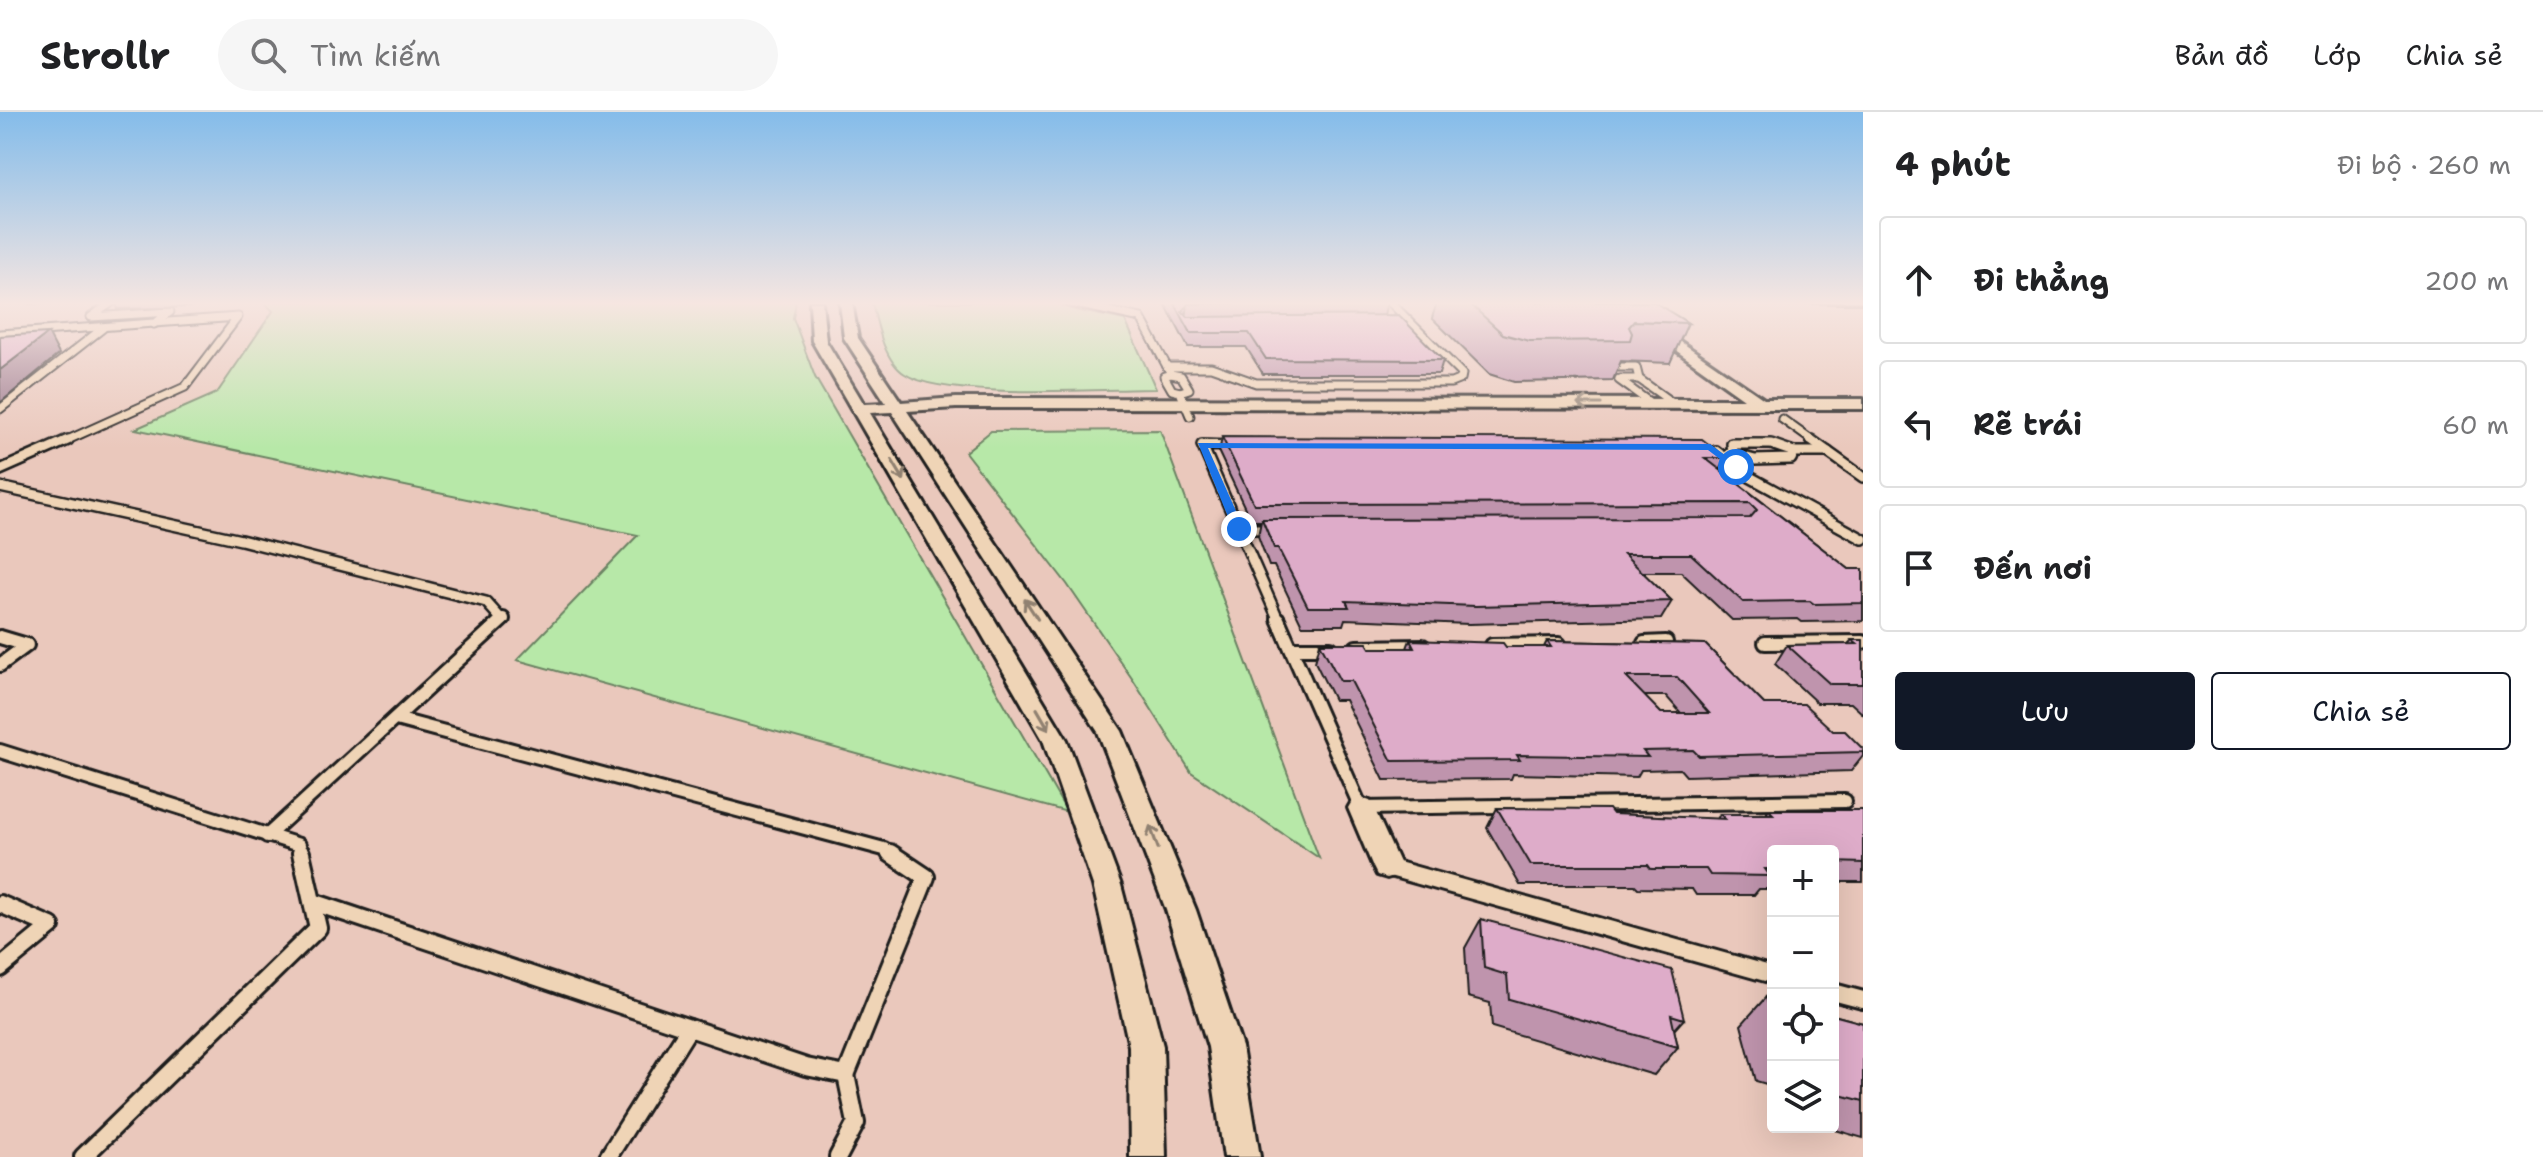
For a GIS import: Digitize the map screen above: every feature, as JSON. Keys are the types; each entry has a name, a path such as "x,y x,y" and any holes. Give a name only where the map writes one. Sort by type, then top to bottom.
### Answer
{"street":[{"path":"825,351 1055,740 1107,885 1146,1046 1148,1157"},
{"path":"859,351 1110,731 1181,910 1225,1047 1242,1157"},
{"path":"1684,351 1782,419"},
{"path":"863,416 899,412 1184,404 1863,404"},
{"path":"1184,404 1863,419"},
{"path":"1361,808 1387,867"}],"lane":[{"path":"0,409 74,351"},
{"path":"0,470 185,387 212,351"},
{"path":"1159,351 1169,370"},
{"path":"1184,404 1164,376 1169,370 1211,367 1256,383 1451,383 1461,379 1462,374 1439,351"},
{"path":"1618,367 1636,367 1639,379"},
{"path":"1652,404 1619,379 1639,379 1674,404"},
{"path":"0,397 16,396"},
{"path":"1782,419 1863,477"},
{"path":"1733,452 1732,444 1762,444 1794,452 1828,452"},
{"path":"1250,446 1202,445 1361,808 1845,801"},
{"path":"1794,452 1791,459 1755,460 1733,452 1714,450 1748,476 1863,539"},
{"path":"0,487 241,540 486,602 504,620 267,836"},
{"path":"1239,529 1286,529"},
{"path":"0,637 27,645 0,665"},
{"path":"1635,643 1666,642"},
{"path":"1765,643 1863,642"},
{"path":"1479,645 1573,644"},
{"path":"1291,648 1432,646"},
{"path":"396,719 884,849 926,877 846,1075 856,1123 838,1157"},
{"path":"0,751 299,845 313,902 318,928 83,1157"},
{"path":"1387,867 1767,973"},
{"path":"313,902 806,1067 846,1075"},
{"path":"0,904 51,926 0,968"},
{"path":"1839,994 1863,1000"},
{"path":"608,1157 689,1028"}],"green space":[{"path":"246,351 805,351 815,377 1067,812 517,660 638,535 135,429 217,393"},
{"path":"887,351 1139,351 1156,389 1025,391 953,387 925,382 905,374"},
{"path":"1160,430 1319,858 1191,772 1067,584 965,452 991,431"}],"building":[{"path":"0,351 25,351 0,370"},
{"path":"1261,351 1434,351 1443,360 1266,359"},
{"path":"1222,437 1702,439 1726,458 1705,458 1849,569 1863,569 1863,603 1743,602 1691,554 1624,554 1672,601 1476,606 1346,601 1349,607 1308,607 1278,548 1274,548 1262,519 1750,518 1757,510 1750,503 1254,504"},
{"path":"1410,640 1503,643 1506,647 1551,647 1547,641 1705,644 1764,704 1804,704 1833,731 1845,731 1863,752 1699,756 1693,750 1643,751 1648,757 1517,755 1520,760 1392,761 1351,681 1340,681 1320,643 1367,643 1370,648 1414,648","holes":["1626,677 1677,677 1709,713 1661,713"]},
{"path":"1852,640 1863,640 1863,684 1830,684 1787,645 1857,644"},
{"path":"1497,808 1609,809 1613,814 1725,819 1720,814 1773,814 1769,810 1863,810 1863,863 1839,862 1839,845 1767,845 1767,876 1710,875 1706,869 1651,869 1648,865 1531,865"},
{"path":"1481,919 1672,970 1684,1019 1671,1015 1678,1047 1509,999 1507,975 1484,968"},
{"path":"1839,1017 1863,1023 1863,1101 1839,1095"}],"route":[{"path":"1239,529 1202,445 1710,447 1736,467"}]}
